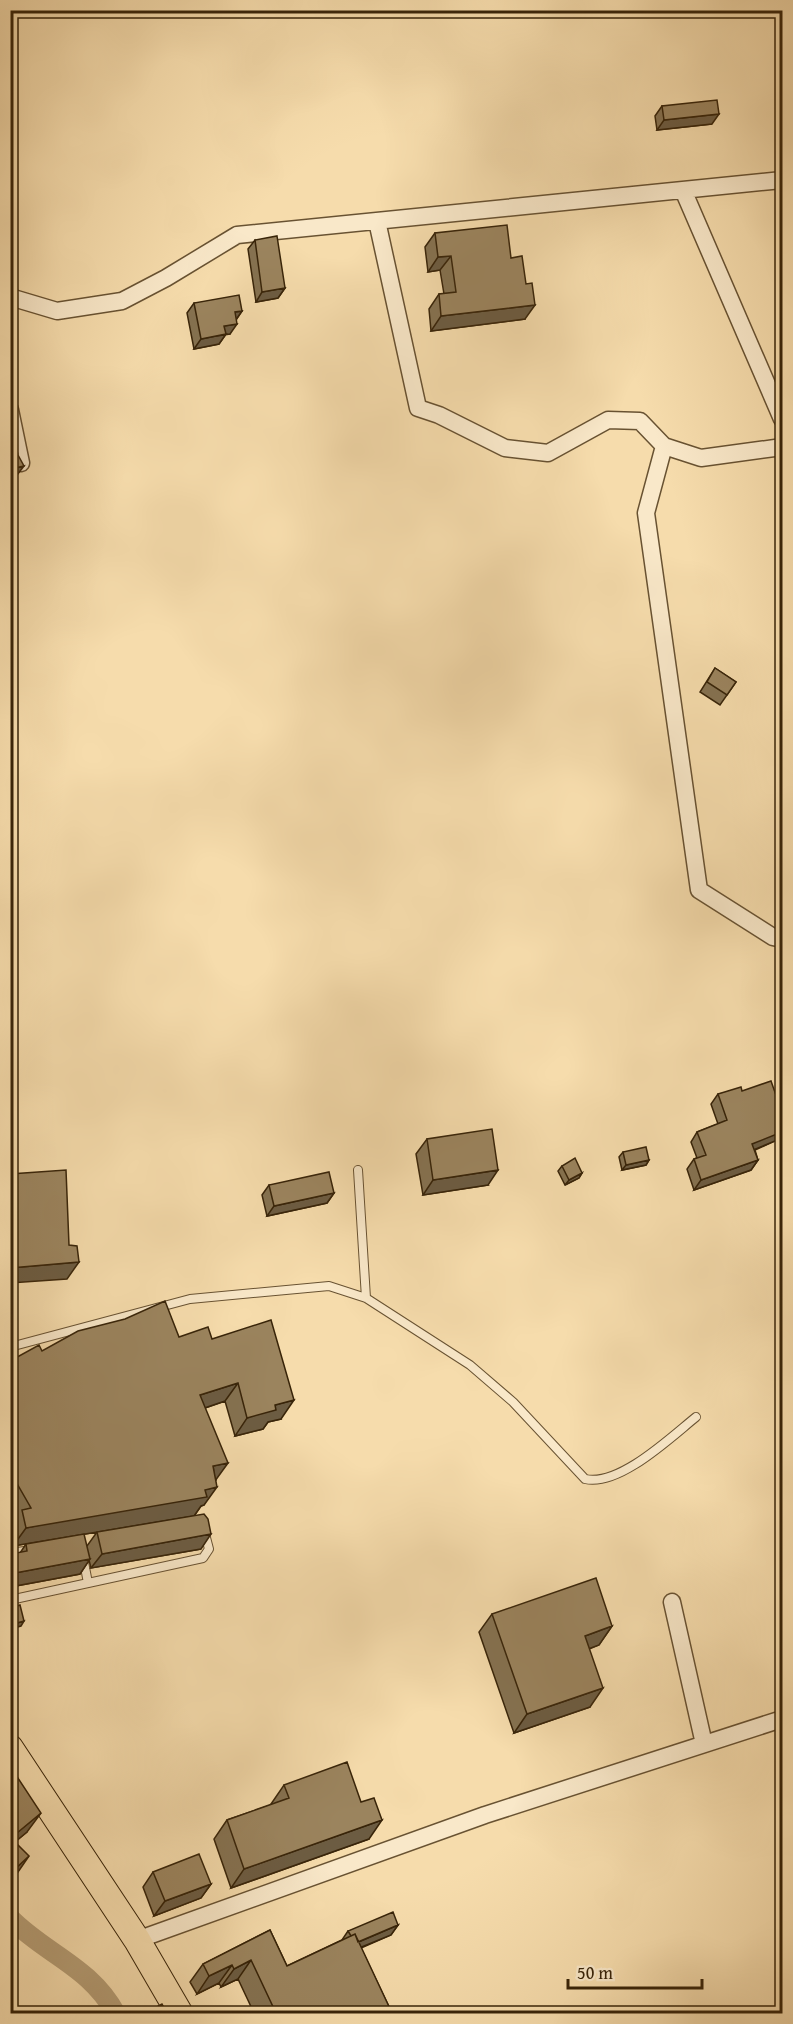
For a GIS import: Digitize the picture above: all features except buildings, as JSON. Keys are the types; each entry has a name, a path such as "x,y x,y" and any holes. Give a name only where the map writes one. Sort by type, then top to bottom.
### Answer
{"main road":[{"path":"10,1748 137,1940 180,2013"}],"street":[{"path":"10,297 57,311 122,301 166,278 237,235 783,180"},
{"path":"683,190 783,419"},
{"path":"377,221 418,408 439,415 505,448 548,453 608,420 640,421 664,446 701,458 783,447"},
{"path":"10,410 21,463"},
{"path":"664,446 646,513 699,890 773,937 783,939"},
{"path":"672,1602 704,1744"},
{"path":"137,1940 485,1815 783,1719"}],"lane":[{"path":"358,1170 366,1298"},
{"path":"10,1347 190,1299 329,1286 366,1298 470,1365 513,1402 585,1479 599,1480 637,1463 696,1417"},
{"path":"10,1600 203,1558 209,1550 205,1532 196,1522"},
{"path":"10,1553 46,1547"},
{"path":"81,1552 88,1583"}],"waterway":[{"path":"10,1918 80,1972 93,1984 116,2014"}]}
